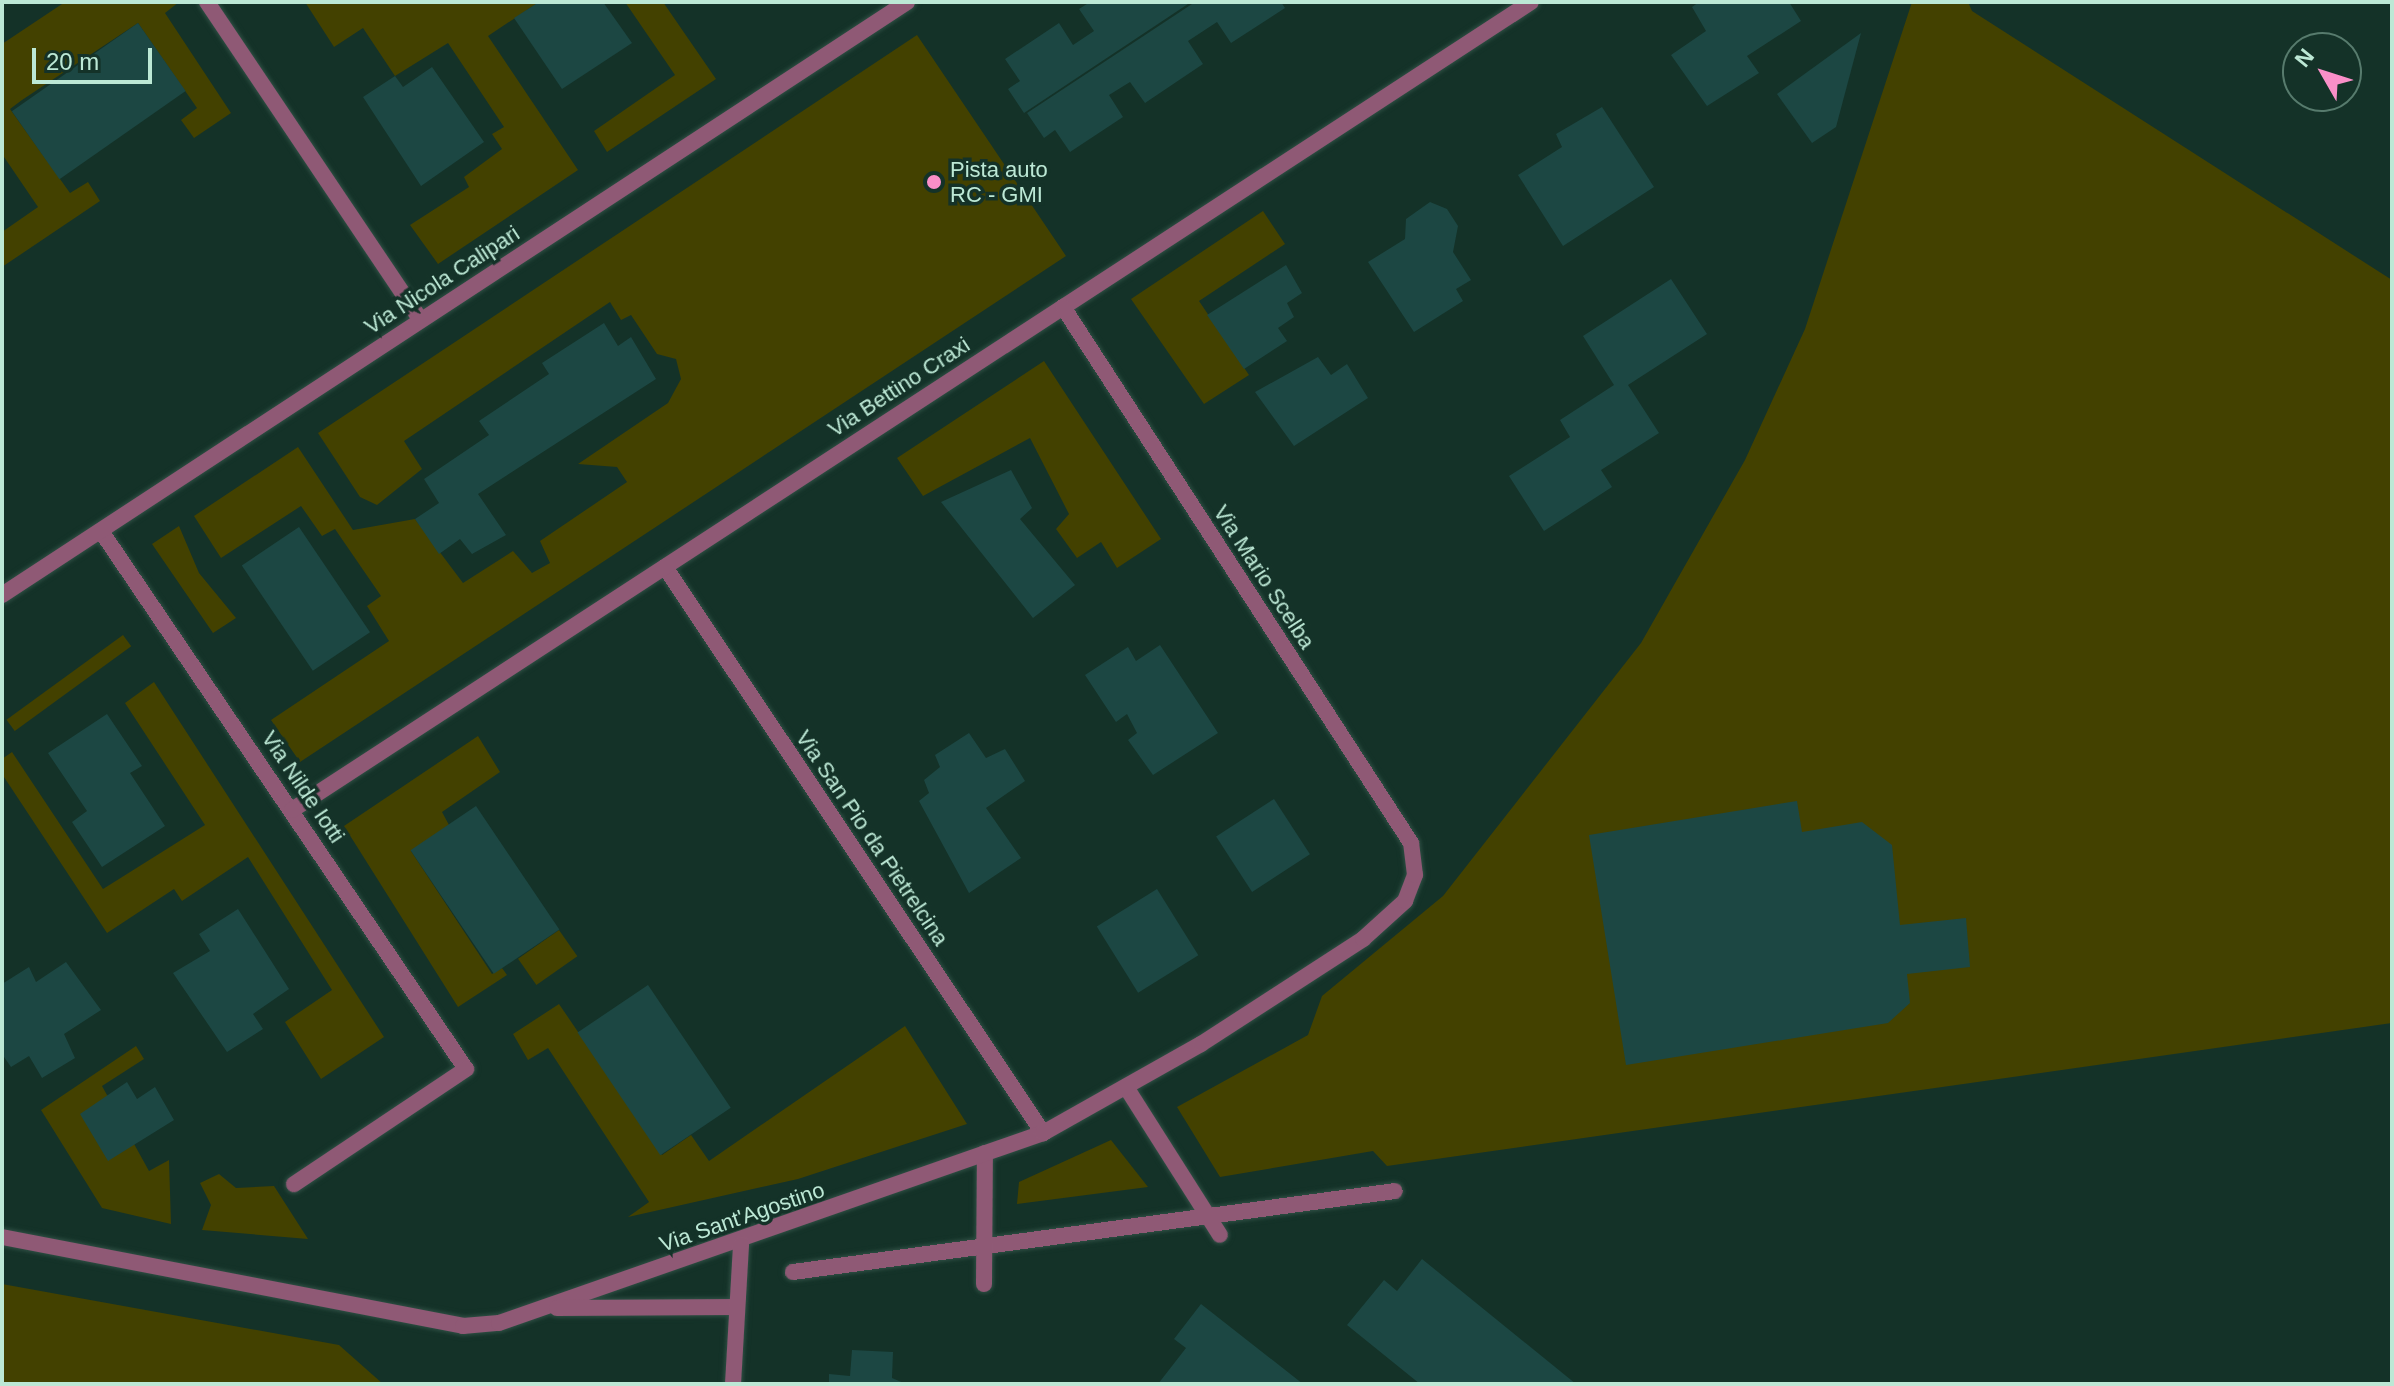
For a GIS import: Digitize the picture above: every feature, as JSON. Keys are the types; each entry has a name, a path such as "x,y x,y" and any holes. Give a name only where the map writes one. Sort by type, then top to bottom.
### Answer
{"street":[{"path":"207,2 421,320"},
{"name":"Via Nicola Calipari","path":"2,595 907,2"},
{"name":"Via Bettino Craxi","path":"292,810 1531,2"},
{"name":"Via Mario Scelba","path":"1063,307 1411,843 1415,875"},
{"name":"Via Nilde Iotti","path":"101,531 466,1069 294,1184"},
{"name":"Via San Pio da Pietrelcina","path":"665,567 1043,1133"},
{"name":"Via Sant'Agostino","path":"2,1237 463,1326 547,1308 741,1244 1043,1133 1126,1087 1363,939 1405,901 1415,875"},
{"path":"1126,1087 1220,1235"},
{"path":"984,1284 985,1153"},
{"path":"793,1272 1395,1191"},
{"path":"733,1384 741,1244"},
{"path":"547,1308 737,1307"}],"shaded area":[{"path":"65,2 179,2 165,13 231,113 194,138 181,120 197,108 138,23 22,100 10,109 70,193 88,182 100,201 2,267 2,232 38,207 2,154 2,44"},
{"path":"305,2 539,2 488,36 578,170 438,264 410,225 469,187 464,177 502,149 492,134 504,127 448,43 395,76 363,28 334,47"},
{"path":"625,2 663,2 716,79 607,152 594,131 675,75"},
{"path":"1912,2 1968,2 1972,11 2392,280 2392,1023 1387,1166 1373,1151 1220,1177 1177,1107 1308,1035 1322,996 1443,896 1641,643 1745,460 1805,329"},
{"path":"917,35 1066,256 300,762 271,720 389,641 367,606 381,596 335,529 322,536 301,506 221,558 194,516 298,447 353,530 415,519 463,583 513,551 532,573 550,563 540,541 627,482 617,467 578,464 668,403 681,379 676,359 657,354 631,315 621,320 610,302 404,441 422,469 377,505 360,497 318,433"},
{"path":"1263,211 1285,244 1199,301 1249,375 1204,404 1131,299"},
{"path":"1044,361 1161,539 1117,568 1101,542 1077,558 1056,529 1069,514 1030,438 923,496 897,458"},
{"path":"179,526 199,573 236,618 213,633 152,544"},
{"path":"123,635 131,646 15,731 7,720"},
{"path":"154,682 384,1037 321,1079 285,1022 332,990 248,857 182,901 174,889 107,933 2,774 2,759 12,752 103,889 205,825 125,703"},
{"path":"478,736 500,772 442,812 449,825 411,851 492,974 502,968 507,975 458,1007 344,826"},
{"path":"559,930 577,956 536,985 518,959"},
{"path":"559,1004 662,1155 691,1135 709,1161 905,1026 967,1124 798,1179 628,1217 649,1202 548,1048 528,1060 513,1034"},
{"path":"136,1046 144,1059 102,1086 149,1171 169,1160 171,1224 102,1208 41,1110"},
{"path":"1111,1140 1148,1187 1017,1204 1019,1182"},
{"path":"219,1174 236,1188 274,1186 308,1239 202,1230 211,1205 200,1183"},
{"path":"2,1284 339,1345 383,1384 2,1384"}],"building":[{"path":"539,2 603,2 632,43 562,89 514,18"},
{"path":"1090,2 1191,2 1024,113 1008,89 1020,81 1005,59 1059,23 1073,45 1094,31 1079,9"},
{"path":"1195,2 1281,2 1285,8 1231,43 1217,22 1188,41 1203,64 1145,103 1130,82 1109,95 1123,117 1070,152 1055,130 1044,138 1027,113"},
{"path":"1699,2 1789,2 1801,21 1747,56 1759,73 1707,106 1671,55 1706,31 1692,7"},
{"path":"138,23 186,91 59,179 12,111"},
{"path":"1861,33 1836,127 1812,143 1777,94"},
{"path":"432,67 484,142 421,186 363,97 395,76 403,87"},
{"path":"1602,107 1654,187 1563,246 1518,175 1562,147 1556,134"},
{"path":"1430,202 1447,209 1458,226 1453,252 1471,280 1456,289 1463,301 1414,332 1368,262 1405,239 1406,219"},
{"path":"1286,265 1302,293 1287,303 1294,317 1278,328 1287,341 1244,369 1207,315"},
{"path":"1671,279 1707,334 1628,385 1659,433 1601,470 1612,487 1544,531 1509,476 1570,437 1560,420 1614,385 1583,336"},
{"path":"604,323 618,346 631,337 656,379 478,494 506,535 472,554 460,539 439,554 415,519 439,503 424,479 489,435 479,421 549,374 542,363"},
{"path":"1318,357 1331,375 1347,364 1368,398 1294,446 1255,392"},
{"path":"1011,470 1032,508 1020,519 1075,585 1033,618 941,502"},
{"path":"299,527 370,632 313,671 242,566"},
{"path":"1160,645 1218,733 1153,775 1128,740 1137,733 1127,714 1116,722 1085,675 1128,647 1136,661"},
{"path":"107,714 142,766 130,773 165,826 102,867 72,822 87,811 48,753"},
{"path":"969,733 986,758 1005,749 1025,781 986,808 1021,858 969,893 919,801 929,793 924,780 940,767 935,755"},
{"path":"1274,799 1310,854 1252,892 1216,837"},
{"path":"1797,801 1802,832 1862,822 1892,845 1900,925 1966,918 1970,967 1907,974 1910,1003 1888,1023 1626,1065 1589,835"},
{"path":"476,806 559,930 494,974 411,850"},
{"path":"1157,889 1198,955 1138,993 1097,927"},
{"path":"238,909 289,989 253,1014 263,1029 227,1052 173,973 210,951 199,934"},
{"path":"66,962 101,1010 64,1034 75,1058 42,1078 29,1056 11,1067 2,1054 2,984 29,967 36,982"},
{"path":"648,985 731,1108 660,1155 578,1033"},
{"path":"127,1082 137,1099 155,1087 174,1120 108,1161 80,1114"},
{"path":"1422,1259 1576,1384 1420,1384 1347,1325 1384,1280 1397,1291"},
{"path":"1201,1304 1303,1384 1158,1384 1186,1348 1174,1339"},
{"path":"852,1350 893,1352 892,1378 906,1384 829,1384 829,1374 850,1376"}],"place":[{"name":"Pista auto RC - GMI","path":"934,182"}]}
